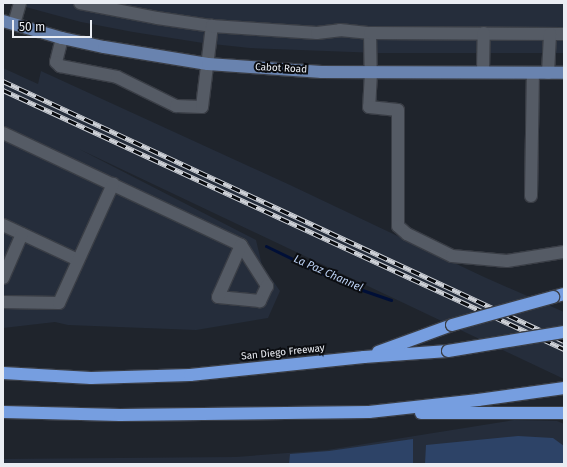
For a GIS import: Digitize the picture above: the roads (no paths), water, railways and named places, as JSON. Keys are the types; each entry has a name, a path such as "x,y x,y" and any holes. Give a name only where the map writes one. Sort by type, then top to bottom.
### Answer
{"highway":[{"path":"364,357 452,325 558,295"},
{"name":"San Diego Freeway","path":"3,373 91,378 190,375 364,357 448,351 564,332"},
{"path":"369,412 478,400 564,388"},
{"path":"3,412 120,416 369,412 476,414 564,413"}],"main road":[{"name":"Cabot Road","path":"8,23 62,38 152,56 208,64 270,69 371,72 564,73"}],"lane":[{"path":"8,23 20,3"},
{"path":"80,3 157,18 212,26 317,33 340,30 370,33 564,34"},
{"path":"62,38 56,62 60,66 117,77 176,106 202,107 212,26"},
{"path":"370,33 371,72 369,107 398,110 398,226 407,234 452,256 507,261 564,252"},
{"path":"483,72 484,33"},
{"path":"548,73 550,34"},
{"path":"532,73 532,196"},
{"path":"3,133 241,245 266,286 260,301 218,298 241,245"},
{"path":"3,302 59,303 113,184"},
{"path":"3,225 78,260"},
{"path":"3,278 22,234"}],"waterway":[{"name":"La Paz Channel","path":"266,246 342,283 391,300"}],"railway":[{"path":"3,81 564,341"},
{"path":"3,90 564,349"}]}
